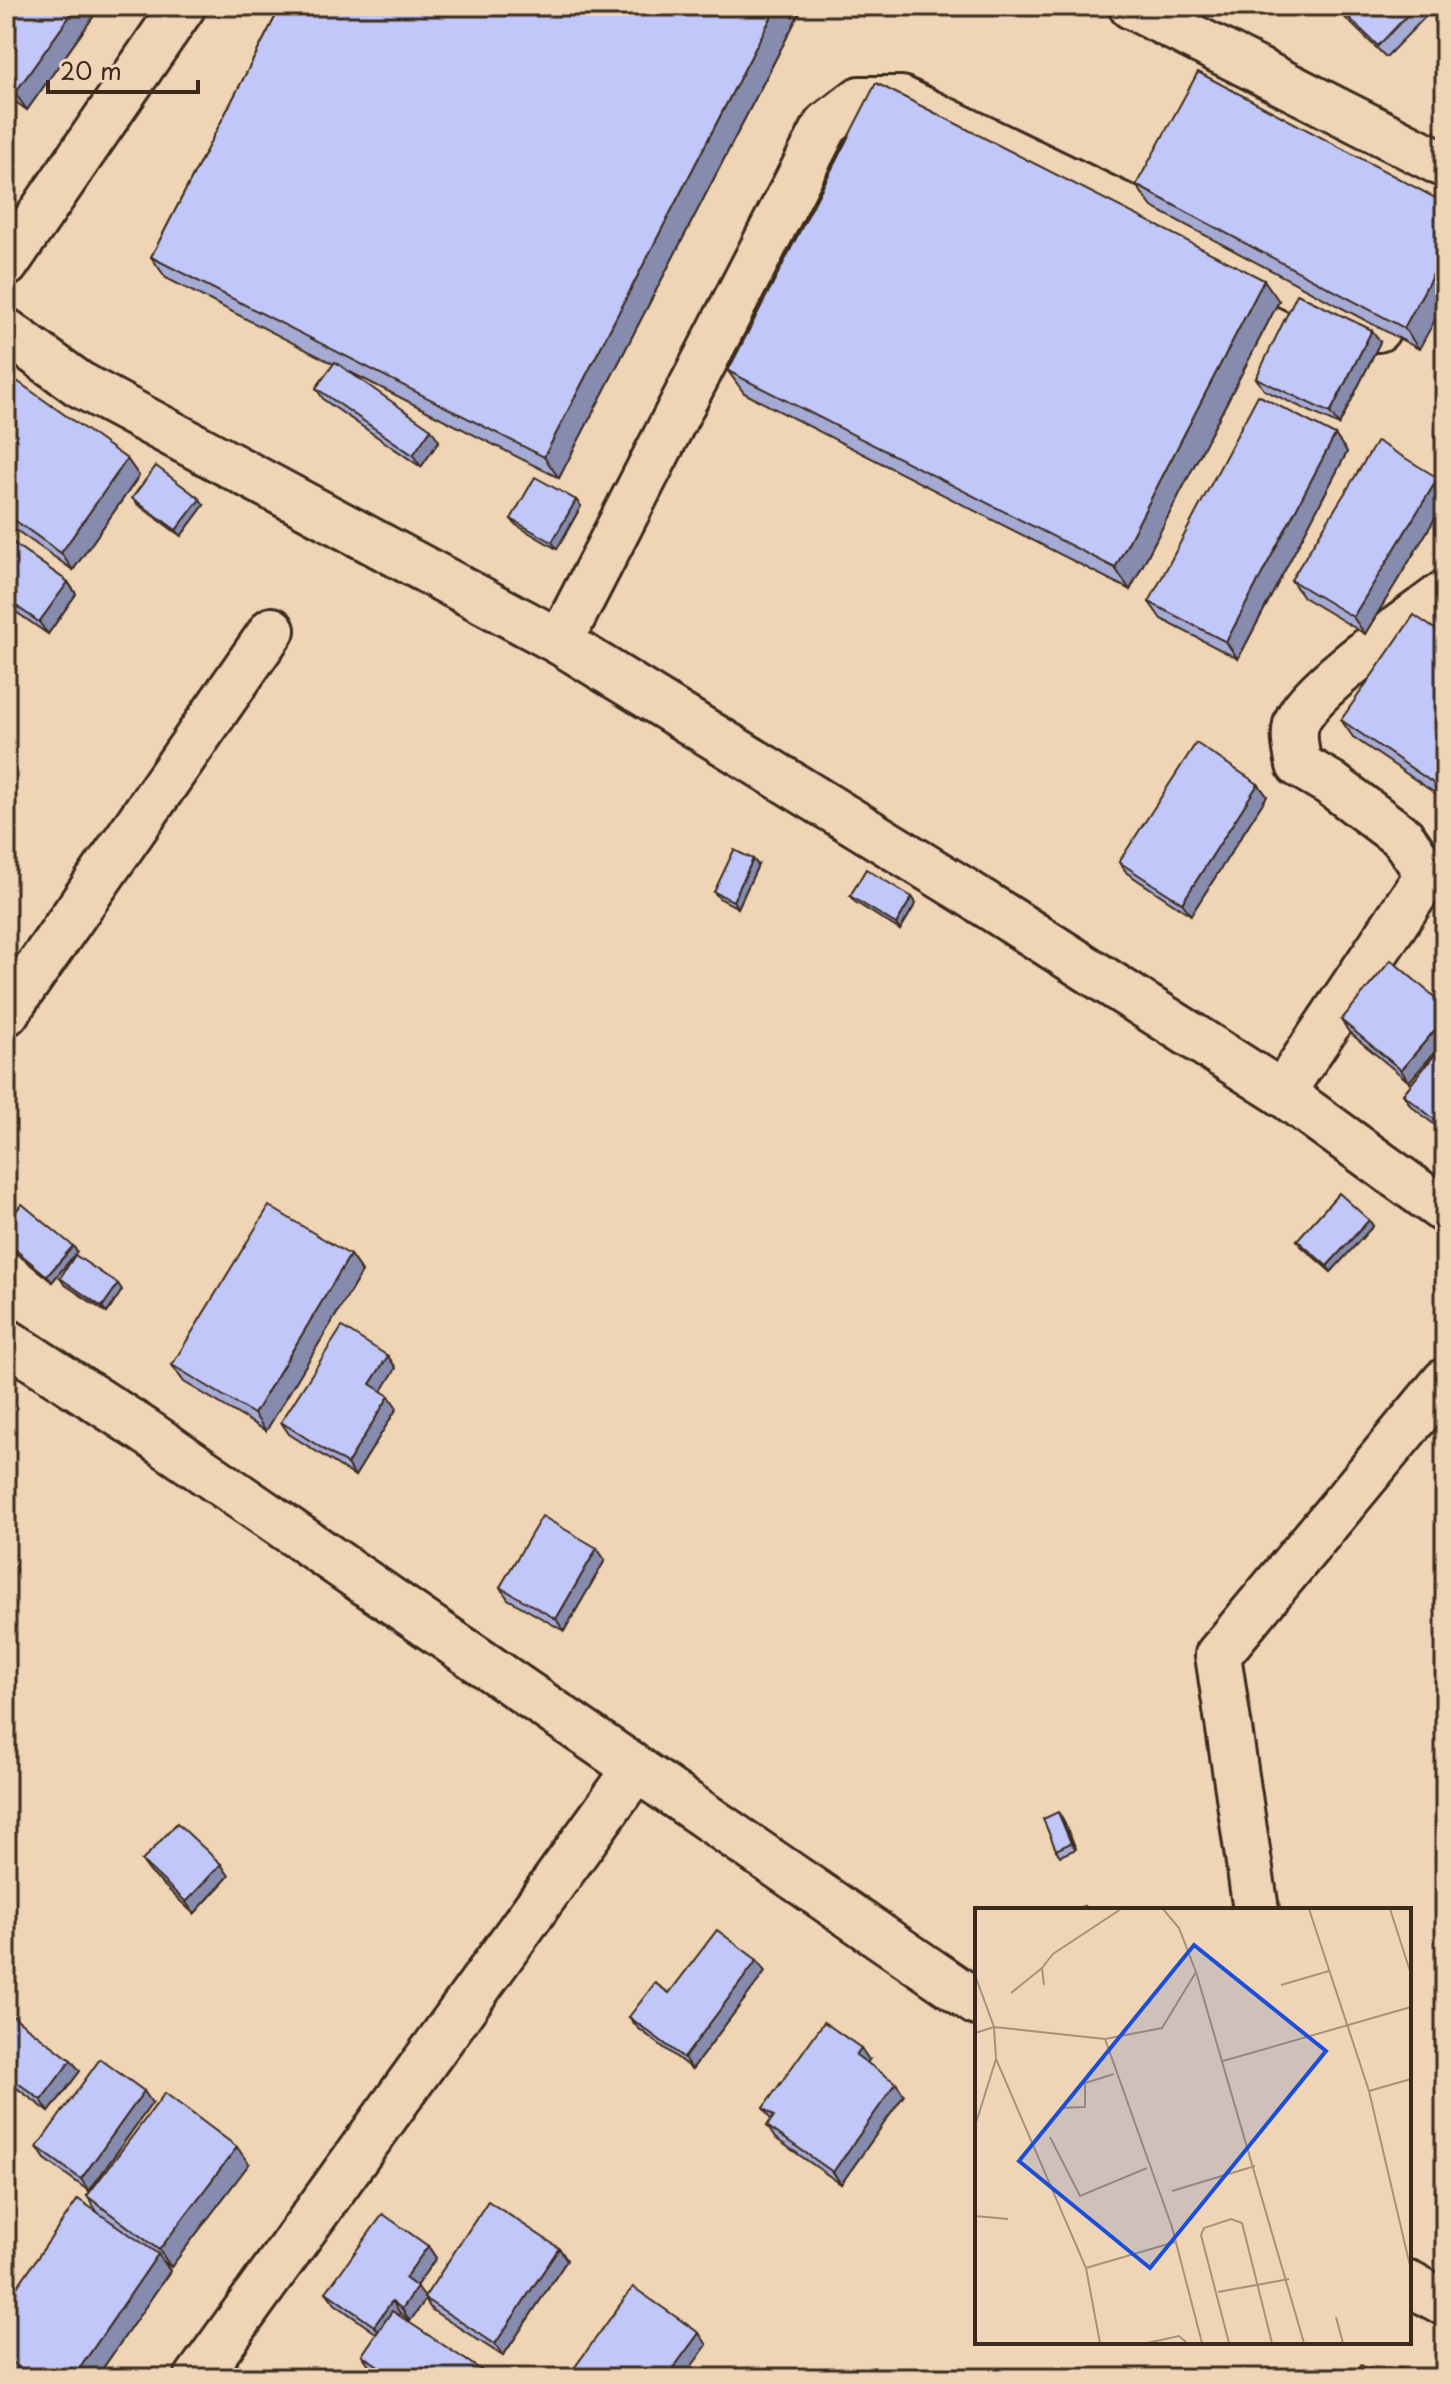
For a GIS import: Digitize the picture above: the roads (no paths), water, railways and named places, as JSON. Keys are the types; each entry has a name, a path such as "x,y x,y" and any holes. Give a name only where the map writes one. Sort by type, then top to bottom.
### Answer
{"street":[{"path":"6,264 183,6"},
{"path":"1131,6 1445,165"},
{"path":"560,642 826,125 860,99 901,99 1378,329"},
{"path":"6,331 79,384 560,642 965,891 1282,1093 1445,1211"},
{"path":"1282,1093 1428,874 1403,838 1330,783 1299,765 1294,739 1298,718 1320,692 1445,593"},
{"path":"6,1013 272,630"},
{"path":"6,1341 145,1431 975,2002"},
{"path":"1256,1908 1218,1655 1445,1381"},
{"path":"197,2378 635,1770"},
{"path":"1411,2284 1445,2303"}]}
